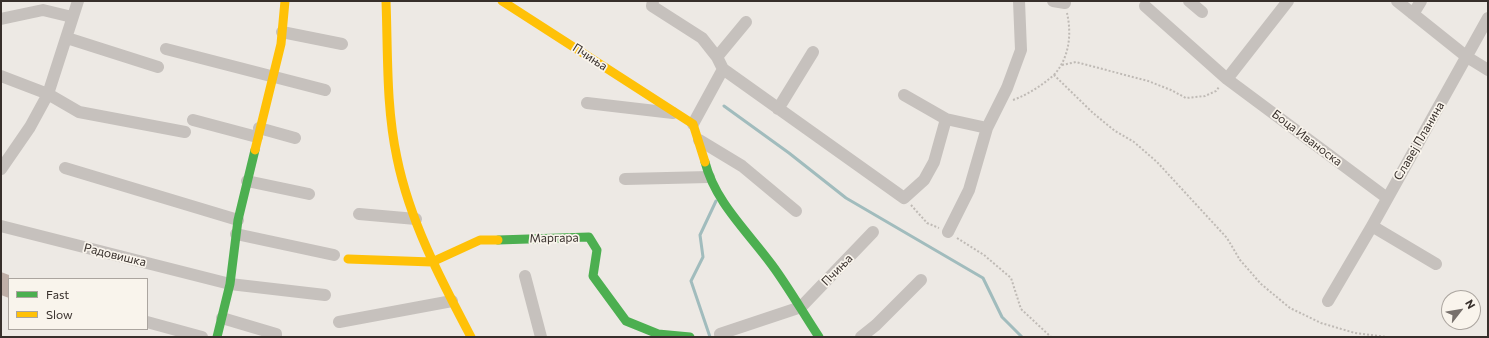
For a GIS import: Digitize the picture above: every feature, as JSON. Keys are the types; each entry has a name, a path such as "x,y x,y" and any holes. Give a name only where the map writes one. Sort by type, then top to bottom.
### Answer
{"street":[{"path":"1,170 30,127 48,94 78,1"},
{"path":"217,337 230,284 238,220 258,133 274,78 282,32 285,1"},
{"path":"386,1 391,107 397,158 408,199 432,262 471,337"},
{"name":"Пчиња","path":"502,1 693,124"},
{"path":"653,1 652,6 702,38 717,57 723,69 904,198 924,180 928,174 934,162 946,119"},
{"path":"948,232 969,190 987,128 1007,88 1021,50 1019,1"},
{"path":"1189,1 1202,12"},
{"path":"1227,79 1288,1"},
{"path":"1397,1 1467,57 1488,70"},
{"path":"1413,14 1421,1"},
{"name":"Боца Иваноска","path":"1145,6 1227,79 1387,198"},
{"path":"1,19 43,10 72,17"},
{"name":"Славеј Планина","path":"1328,301 1372,226 1488,18"},
{"path":"717,57 746,22"},
{"path":"282,32 342,44"},
{"path":"67,38 158,67"},
{"path":"166,49 325,90"},
{"path":"778,109 813,52"},
{"path":"723,69 693,124 709,177 728,209 772,265 801,307 818,337"},
{"path":"1,76 48,94 78,112 185,132"},
{"path":"904,95 946,119 987,128"},
{"name":"Пчиња","path":"587,103 678,114"},
{"path":"193,120 258,133 295,138"},
{"path":"699,140 742,166 796,211"},
{"path":"64,168 238,220"},
{"path":"625,179 709,177"},
{"path":"247,181 308,194"},
{"path":"359,214 416,219"},
{"name":"Радовишка","path":"1,226 230,284 325,295"},
{"path":"1372,226 1436,264"},
{"name":"Пчиња","path":"720,334 801,307 873,232"},
{"path":"236,234 334,255"},
{"name":"Маргара","path":"348,259 432,262 480,240 589,237 597,250 593,276 626,321 658,334 690,337"},
{"path":"525,276 541,337"},
{"path":"861,337 876,326 921,280"},
{"path":"339,322 452,301"},
{"path":"222,318 276,334 276,337"},
{"path":"148,322 202,337"}],"path":[{"path":"998,107 1028,95 1054,75 1062,65 1068,48 1070,26 1059,2"},
{"path":"1062,65 1076,62 1148,81 1186,98 1210,94 1216,91 1227,79"},
{"path":"1054,75 1093,113 1115,131 1134,142 1156,162 1227,238 1240,260 1261,284 1290,308 1321,323 1355,333 1386,337"},
{"path":"904,198 928,224 948,232 984,255 1011,278 1020,310 1051,337"}],"building":[{"path":"1,272 9,275 9,278 8,298 1,295"}],"waterway":[{"path":"724,106 789,153 846,198 983,278 1002,317 1022,337"},
{"path":"710,337 691,281 703,257 700,235 716,201"}],"traffic: fast":[{"path":"217,337 230,284 238,220 255,150"},
{"path":"705,162 716,190 724,203 778,274 819,337"},
{"path":"498,240 589,237 597,250 593,276 626,321 658,334 690,337"}],"traffic: slow":[{"path":"255,150 281,44 285,1"},
{"path":"386,1 389,100 393,139 403,182 418,228 438,272 471,337"},
{"path":"502,1 693,124 705,162"},
{"path":"348,259 432,262 480,240 498,240"}]}
